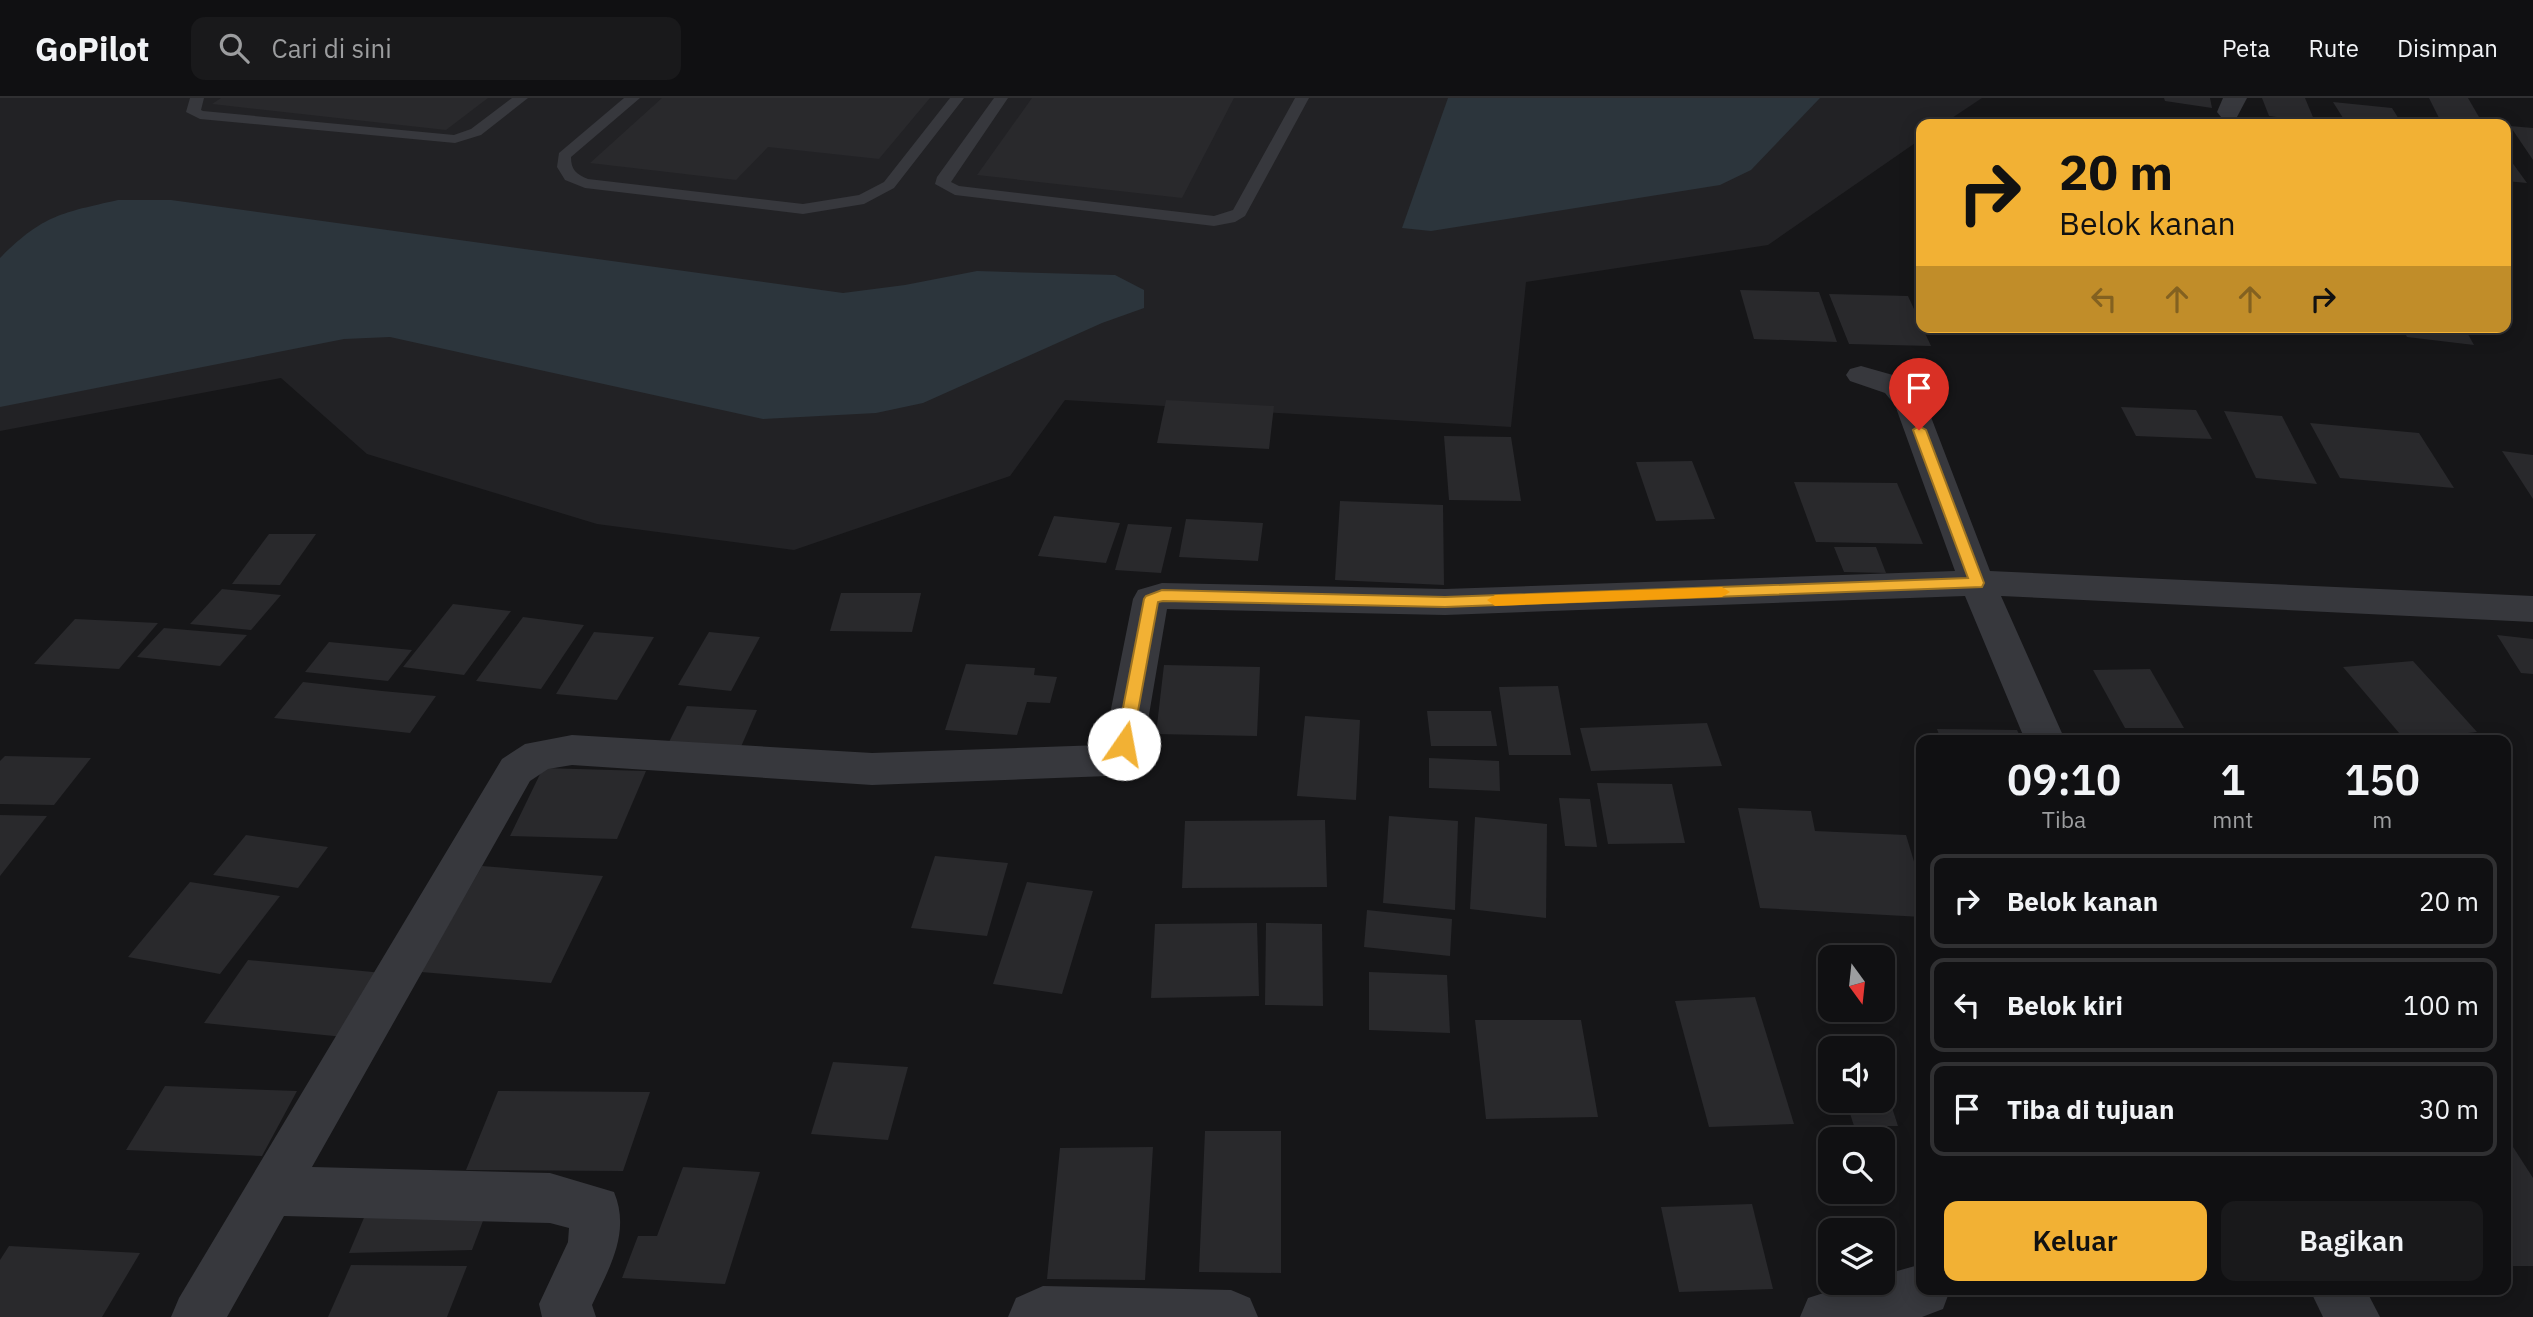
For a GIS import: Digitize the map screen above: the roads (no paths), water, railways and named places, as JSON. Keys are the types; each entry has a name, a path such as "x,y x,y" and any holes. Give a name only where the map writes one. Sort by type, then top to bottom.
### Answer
{"street":[{"path":"1861,374 1896,386 1910,404 1977,583 2043,735"},
{"path":"198,1317 516,770 539,755 572,750 872,769 1108,760 1114,757 1124,744 1151,599 1162,596 1445,602 1977,583 2533,609"},
{"path":"271,1191 550,1198 596,1210 593,1246 565,1304 569,1317"},
{"path":"1827,1317 1916,1292"},
{"path":"2339,1295 2353,1317"},
{"path":"1040,1316 1231,1317"}],"lane":[{"path":"197,98 192,112 200,115 454,139 476,132 521,98"},
{"path":"633,98 564,156 563,169 569,177 584,183 803,209 864,198 889,185 957,98"},
{"path":"1001,98 945,177 943,184 955,190 1214,222 1229,219 1239,213 1302,98"}]}
